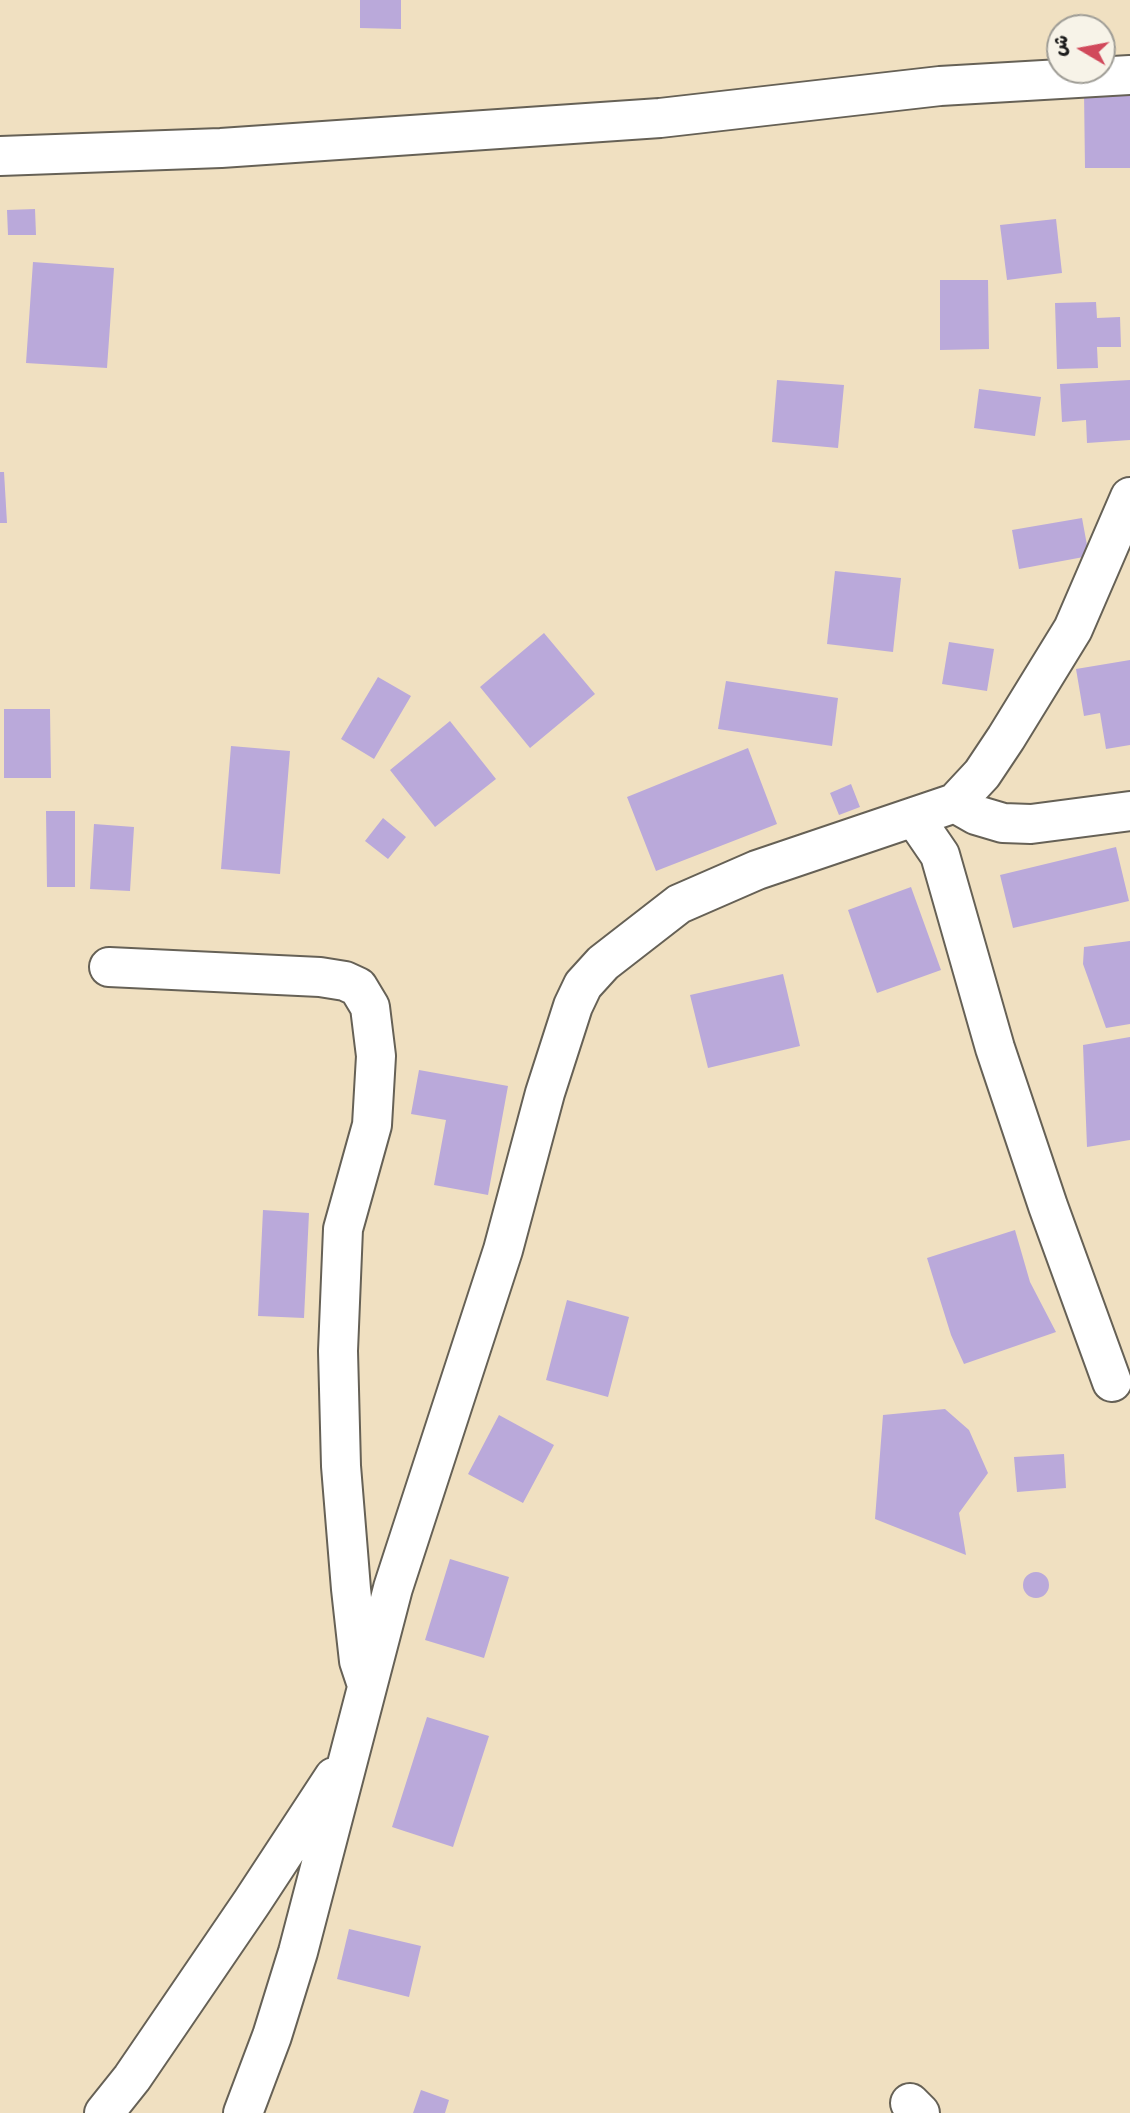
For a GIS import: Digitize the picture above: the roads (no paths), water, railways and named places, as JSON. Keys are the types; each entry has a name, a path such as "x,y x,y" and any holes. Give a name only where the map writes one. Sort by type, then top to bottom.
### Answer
{"street":[{"path":"0,156 221,148 660,118 940,86 1130,75"},
{"path":"243,2113 272,2036 298,1952 393,1588 503,1250 549,1081 573,1006 583,985 603,962 679,905 757,870 955,803 982,774 1073,629 1130,497"},
{"path":"955,803 976,815 1003,822 1031,824 1130,811"},
{"path":"914,817 940,855 995,1048 1112,1382"},
{"path":"109,967 320,977 345,981 358,987 370,1007 376,1056 372,1125 343,1229 338,1351 341,1466 351,1589 359,1661 368,1691"},
{"path":"104,2113 132,2078 245,1913 352,1749"}]}
